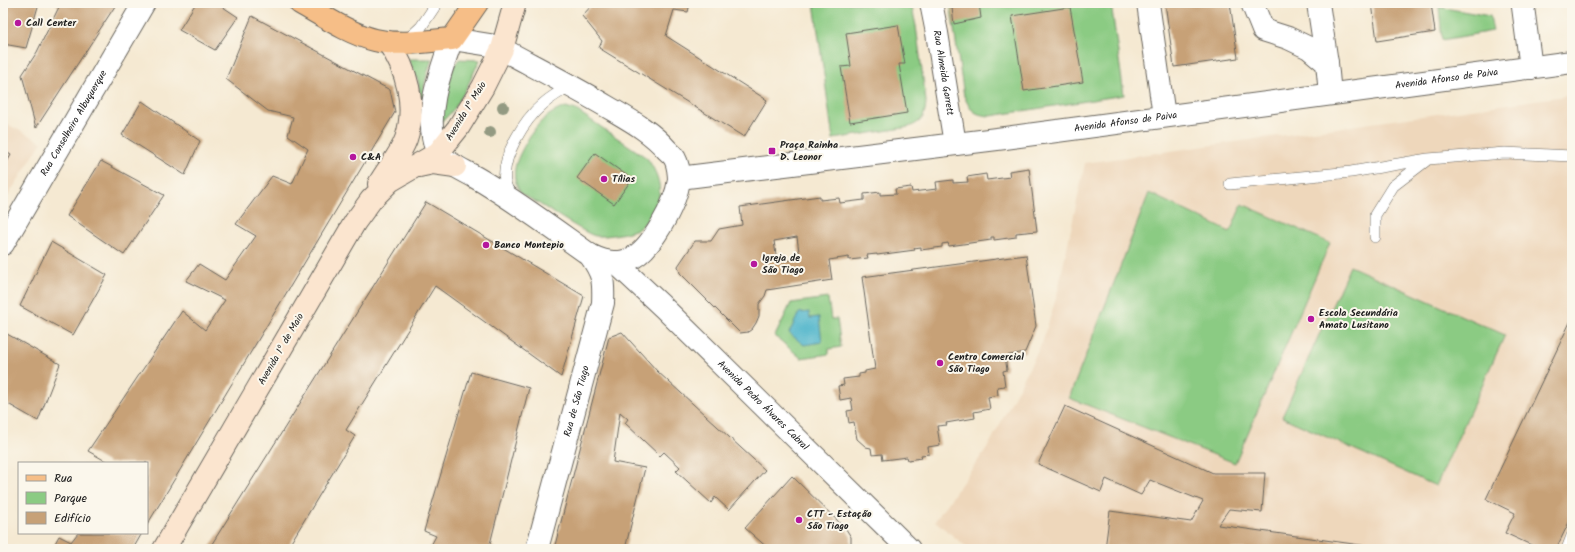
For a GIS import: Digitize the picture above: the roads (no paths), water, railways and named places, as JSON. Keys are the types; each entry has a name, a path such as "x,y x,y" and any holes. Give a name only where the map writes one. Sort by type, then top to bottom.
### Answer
{"main road":[{"path":"300,3 363,37 396,42 452,39 477,3"},
{"name":"Avenida 1º Maio","path":"438,153 470,108 502,49 515,3"},
{"path":"371,200 406,140 410,124 409,93 403,69 398,58 396,42"},
{"name":"Avenida 1º de Maio","path":"164,549 355,222 371,200 390,181 438,153"},
{"name":"Avenida 1º de Maio","path":"416,166 433,163 455,166"}],"street":[{"name":"Rua Conselheiro Albuquerque","path":"3,244 144,3"},
{"name":"Rua Almeida Garrett","path":"931,3 955,144"},
{"path":"1148,3 1164,116"},
{"path":"1252,3 1263,30 1288,38 1309,48 1327,62"},
{"path":"1318,3 1327,62 1330,94"},
{"path":"1522,4 1531,68"},
{"path":"438,153 455,166 511,199 590,255 602,261 615,262 628,260 639,254 654,236 668,212 679,178 675,159 660,142 636,124 572,86 502,49 490,45 452,39"},
{"name":"Avenida 1º Maio","path":"438,153 433,137 432,120 434,96 452,39"},
{"name":"Avenida Afonso de Paiva","path":"679,178 955,144 1572,62"},
{"name":"Rua de São Tiago","path":"537,549 603,303 604,282 599,267 590,255"},
{"name":"Avenida Pedro Álvares Cabral","path":"615,262 663,307 909,549"}],"lane":[{"path":"396,42 421,27 437,3"},
{"path":"511,199 505,181 506,161 515,141 526,122 542,104 572,86"},
{"path":"1230,184 1351,172 1428,159 1505,153 1572,156"},
{"path":"1375,237 1374,215 1393,186 1428,159"},
{"path":"1567,549 1572,536"}],"water":[{"path":"809,312 810,318 819,317 822,342 804,345 789,333 799,313"}],"place":[{"name":"Call Center","path":"18,23"},
{"name":"Praça Rainha D. Leonor","path":"772,151"},
{"name":"C&A","path":"353,157"},
{"name":"Tílias","path":"604,179"},
{"name":"Banco Montepio","path":"486,245"},
{"name":"Igreja de São Tiago","path":"754,264"},
{"name":"Escola Secundária Amato Lusitano","path":"1311,319"},
{"name":"Centro Comercial São Tiago","path":"940,363"},
{"name":"CTT - Estação São Tiago","path":"799,520"}]}
